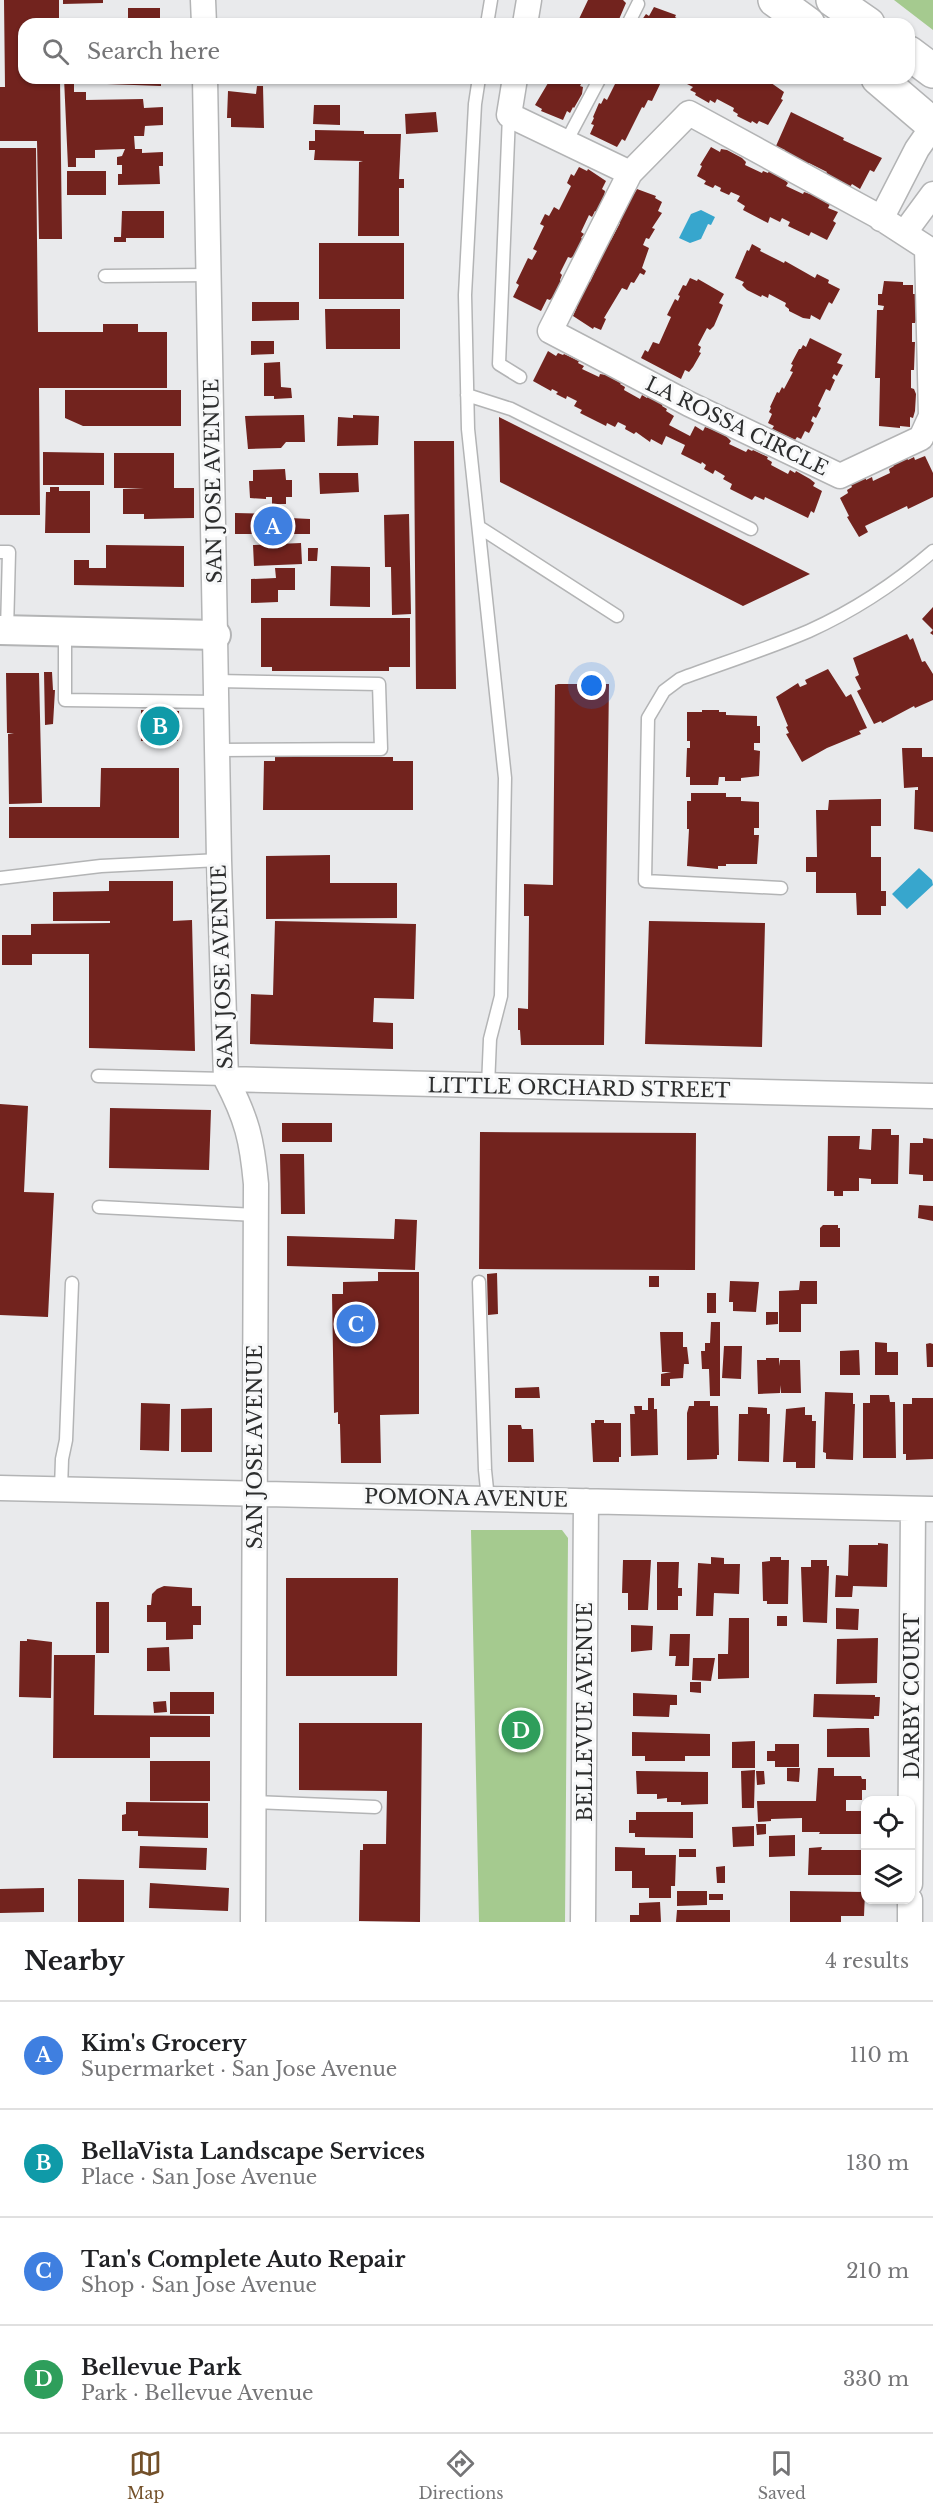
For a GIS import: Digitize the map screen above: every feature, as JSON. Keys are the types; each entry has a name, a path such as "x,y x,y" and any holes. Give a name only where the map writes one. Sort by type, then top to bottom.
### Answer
{"main road":[{"path":"775,0 800,18"},
{"path":"833,0 859,18"},
{"path":"915,58 933,71"},
{"path":"885,84 933,126"}],"street":[{"path":"203,0 204,18"},
{"path":"526,18 529,0"},
{"name":"SAN JOSE AVENUE","path":"205,84 216,635 225,688 230,750 219,860 226,1079 243,1112 252,1146 256,1184 253,1922"},
{"path":"514,84 508,115 630,172"},
{"name":"LA ROSSA CIRCLE","path":"689,112 881,219 905,232 927,248 931,416 921,438 840,476 689,404 550,331 630,172 689,112"},
{"path":"881,219 917,149 933,126"},
{"path":"905,232 933,194"},
{"path":"3,631 216,635"},
{"name":"LITTLE ORCHARD STREET","path":"226,1079 933,1096"},
{"name":"POMONA AVENUE","path":"0,1488 923,1509"},
{"name":"BELLEVUE AVENUE","path":"583,1922 586,1501"},
{"name":"DARBY COURT","path":"911,1850 923,1509"},
{"path":"910,1904 910,1922"}],"lane":[{"path":"488,18 491,0"},
{"path":"631,18 638,4"},
{"path":"478,84 475,104 465,295 468,429 505,778 501,996 490,1039 488,1086"},
{"path":"566,142 597,84"},
{"path":"508,115 499,364 520,376"},
{"path":"105,276 209,275"},
{"path":"467,395 511,409 751,529"},
{"path":"479,527 617,616"},
{"path":"780,888 645,881 648,718 664,691 680,679 818,626 884,588 933,551"},
{"path":"0,552 9,552 3,631"},
{"path":"65,632 65,700 225,688 379,684 381,749 230,750"},
{"path":"0,878 101,866 219,860"},
{"path":"98,1076 226,1079"},
{"path":"99,1207 256,1215"},
{"path":"478,1282 488,1499"},
{"path":"61,1489 66,1440 72,1283"},
{"path":"254,1802 375,1807"}],"green space":[{"path":"894,0 933,0 933,30"},
{"path":"471,1530 562,1530 568,1538 565,1922 479,1922"}],"water":[{"path":"701,210 715,217 711,225 708,224 701,239 690,243 679,238 691,214"},
{"path":"919,868 932,880 933,885 907,909 892,894"}],"building":[{"path":"4,0 59,0 59,18 18,18 18,84 60,84 62,239 39,239 37,141 0,141 0,87 5,87"},
{"path":"63,0 103,0 103,3 63,4"},
{"path":"588,0 623,0 626,3 620,18 579,18"},
{"path":"654,7 676,15 676,18 643,18 646,14 649,16"},
{"path":"128,8 160,8 160,18 128,18"},
{"path":"64,84 74,84 74,92 86,92 86,100 143,99 144,108 163,107 163,125 145,126 144,136 134,136 135,149 142,149 142,153 163,152 163,166 159,166 160,184 118,185 118,174 122,174 122,165 117,165 117,157 122,156 125,149 95,150 95,158 76,158 76,167 68,167"},
{"path":"107,84 161,84 161,86"},
{"path":"547,84 581,84 580,86 583,87 582,94 574,108 570,113 567,111 563,120 541,111 542,109 535,105"},
{"path":"615,84 660,84 652,101 648,100 644,108 642,107 625,141 622,139 617,147 590,134 594,125 591,124 593,117 599,103 601,104 604,98 607,100"},
{"path":"687,84 773,84 784,92 781,99 783,100 768,125 759,121 757,124 752,121 751,123 737,116 738,114 733,111 734,108 717,99 715,103 710,100 709,103 695,95 696,93 690,90 693,87"},
{"path":"257,86 263,86 264,128 231,127 231,118 227,118 228,91 256,94"},
{"path":"314,105 340,105 340,125 313,124"},
{"path":"436,112 438,132 406,134 405,114"},
{"path":"791,112 882,158 874,172 870,170 860,189 852,184 850,187 825,175 827,172 809,163 807,166 783,154 785,150 776,146"},
{"path":"315,130 401,134 399,179 404,179 404,188 399,188 399,236 358,236 359,162 363,161 314,160 315,150 309,150 309,141 315,141"},
{"path":"711,147 720,152 721,149 727,150 742,158 746,162 745,165 762,173 769,171 783,178 788,183 786,186 803,194 811,192 826,200 825,202 830,204 828,208 838,212 833,221 836,223 827,240 811,232 809,236 788,226 790,222 782,218 780,222 770,217 768,223 743,210 745,206 737,201 740,196 731,192 729,195 720,191 721,188 715,185 713,188 704,184 706,181 697,176 702,166 700,165"},
{"path":"0,148 36,148 38,332 103,332 103,324 138,324 138,332 167,332 167,388 39,388 40,515 0,515"},
{"path":"579,167 587,171 588,169 606,181 602,189 605,191 604,198 597,212 595,211 592,217 589,215 581,232 584,234 581,238 583,239 576,254 571,258 568,257 560,273 561,282 554,296 550,300 547,299 541,311 513,297 519,285 516,283 528,258 532,260 537,251 533,249 544,226 540,224 545,214 549,216 554,207 559,210 571,186 567,183 571,174 574,176"},
{"path":"67,171 106,171 106,195 67,195"},
{"path":"637,189 656,196 655,198 662,202 658,211 662,213 652,228 655,229 643,245 649,248 642,268 646,271 644,275 640,273 634,283 631,282 627,290 622,288 604,318 606,319 601,330 594,327 593,329 573,316 577,307 574,306 587,280 590,282 598,265 595,263 608,238 611,240 620,223 617,221 629,196 632,197"},
{"path":"122,211 164,211 164,238 126,238 126,242 114,242 114,237 121,237"},
{"path":"319,243 404,243 404,299 319,299"},
{"path":"752,244 761,249 760,251 784,263 785,261 815,278 817,274 829,280 828,283 840,289 832,304 829,302 820,320 811,315 810,319 803,318 789,311 785,306 786,303 769,294 768,298 762,295 761,297 747,290 742,285 744,282 735,278"},
{"path":"690,278 697,281 698,279 724,294 719,303 723,305 714,326 710,330 707,328 698,345 701,347 699,352 701,353 689,372 685,370 681,379 641,358 645,350 648,352 653,342 659,344 671,317 667,315 675,299 678,301 683,285 686,286"},
{"path":"884,281 913,285 913,294 916,294 917,317 915,323 912,323 912,342 915,342 911,388 916,394 915,411 913,418 910,417 910,427 879,426 880,378 875,378 877,310 883,310 884,306 878,305 878,294 882,294"},
{"path":"252,302 299,302 299,320 252,321"},
{"path":"325,309 400,309 400,349 326,349"},
{"path":"810,338 842,354 837,363 843,365 837,376 834,374 832,378 835,380 830,391 826,389 818,406 821,408 816,418 813,416 811,421 814,423 809,433 805,431 801,439 797,437 795,440 772,429 774,426 768,423 772,414 769,412 777,392 779,393 782,387 784,389 793,372 790,371 793,365 791,364 799,349 803,345 806,347"},
{"path":"251,341 274,341 274,354 251,355"},
{"path":"548,351 556,356 558,353 564,354 579,361 578,363 584,366 582,369 599,377 600,374 606,375 621,383 625,387 624,390 640,399 642,395 647,398 648,396 663,404 666,411 674,416 669,425 690,436 695,426 703,431 705,427 711,429 726,436 731,441 729,444 746,452 748,449 753,450 768,457 767,459 772,462 771,465 788,474 790,470 795,473 796,471 810,479 815,483 813,486 822,491 814,513 811,511 808,518 765,497 764,500 755,496 752,500 730,489 732,484 723,479 725,476 715,470 713,474 704,469 706,465 702,462 701,464 681,454 685,445 666,436 662,445 651,439 650,442 636,432 634,434 625,429 626,426 618,422 615,427 607,423 606,426 580,413 582,410 574,406 577,401 567,396 566,399 556,394 558,392 552,389 551,391 533,381"},
{"path":"280,362 281,387 291,388 292,398 274,399 274,396 264,396 264,363"},
{"path":"65,390 181,390 181,426 83,426 65,418"},
{"path":"304,415 305,442 286,442 281,448 248,449 245,416"},
{"path":"353,415 379,416 378,445 337,446 338,417 353,418"},
{"path":"499,417 810,574 743,606 500,482"},
{"path":"414,441 454,441 456,689 416,689"},
{"path":"43,452 104,453 104,485 43,485"},
{"path":"114,453 174,453 174,488 194,488 194,518 144,519 144,514 123,514 123,489 144,488 114,488"},
{"path":"925,456 933,473 933,497 908,509 907,506 865,526 868,532 859,537 847,517 849,516 840,498 848,493 847,490 852,487 851,485 866,478 866,480 872,477 873,481 890,473 889,469 893,465 907,458 908,460 914,457 915,460"},
{"path":"285,469 286,480 292,480 292,497 286,497 286,504 272,504 272,497 250,498 249,481 253,481 253,470"},
{"path":"319,473 358,473 359,492 320,494"},
{"path":"50,487 59,487 59,491 90,491 90,533 45,533 46,492 50,492"},
{"path":"235,513 290,515 290,518 310,519 310,534 235,534"},
{"path":"409,514 411,614 392,615 391,567 385,567 384,515"},
{"path":"301,543 302,564 254,566 253,545"},
{"path":"106,545 184,546 184,587 74,585 74,560 89,560 89,568 106,568"},
{"path":"308,548 318,548 317,561 308,561"},
{"path":"331,566 370,567 370,607 330,606"},
{"path":"275,568 295,568 295,590 278,590 278,602 251,603 251,579 276,578"},
{"path":"933,607 933,630 922,619"},
{"path":"261,618 410,618 410,667 389,667 389,671 272,671 272,667 261,667"},
{"path":"907,634 910,640 913,638 922,662 925,661 933,674 933,700 915,708 914,706 882,723 881,721 874,724 857,691 861,689 855,677 859,675 853,658"},
{"path":"828,669 846,697 851,694 867,728 859,731 861,734 827,748 802,762 786,734 789,733 786,727 788,726 776,697 798,683 800,687 807,684 805,680"},
{"path":"44,672 52,672 53,690 55,690 53,724 45,725"},
{"path":"6,673 39,673 42,803 9,804 8,734 14,733 7,733"},
{"path":"609,684 604,1045 521,1045 520,1030 518,1030 518,1008 528,1009 529,916 524,916 524,884 553,885 555,685"},
{"path":"141,710 179,711 178,741 141,741"},
{"path":"702,710 719,710 719,712 726,712 726,715 757,716 757,726 760,726 760,743 754,743 754,750 760,751 759,776 741,778 741,781 725,781 725,777 719,777 718,785 690,785 690,777 686,777 687,748 690,748 690,741 687,741 687,712 702,712"},
{"path":"902,748 922,748 922,757 933,757 933,832 914,829 915,790 918,790 918,787 904,788"},
{"path":"275,757 393,757 393,761 413,761 413,810 263,810 264,761 275,761"},
{"path":"101,768 179,768 179,838 9,838 9,807 100,807"},
{"path":"691,793 726,793 726,797 741,797 741,801 759,802 759,828 754,828 754,835 759,835 757,864 726,864 726,866 718,866 718,869 687,866 689,829 687,829 687,801 691,801"},
{"path":"881,799 881,826 871,826 871,857 881,857 881,891 886,891 886,906 881,906 881,915 857,915 856,893 816,893 816,872 806,872 806,857 817,857 816,810 828,810 829,800"},
{"path":"330,855 330,883 397,883 397,918 266,919 266,856"},
{"path":"109,881 173,881 173,921 192,920 195,1051 89,1048 89,954 32,954 32,965 2,965 2,935 31,935 31,924 110,923 110,921 53,921 53,892 109,891"},
{"path":"275,921 416,924 414,999 374,998 373,1022 393,1023 393,1049 250,1044 251,994 273,995"},
{"path":"649,921 765,923 762,1047 645,1044"},
{"path":"0,1104 28,1106 24,1192 54,1193 48,1317 0,1315"},
{"path":"110,1108 211,1110 209,1170 109,1168"},
{"path":"282,1123 332,1123 332,1142 282,1142"},
{"path":"872,1129 891,1129 891,1135 899,1135 898,1184 871,1184 871,1179 859,1178 859,1191 843,1191 843,1196 834,1196 834,1191 827,1191 828,1136 860,1136 859,1149 871,1150"},
{"path":"480,1132 696,1133 695,1270 479,1269"},
{"path":"923,1138 933,1139 933,1181 923,1181 923,1175 909,1174 910,1143 923,1143"},
{"path":"280,1154 304,1154 305,1214 281,1214"},
{"path":"919,1205 933,1206 933,1221 918,1218"},
{"path":"395,1219 417,1220 415,1270 287,1266 287,1236 394,1239"},
{"path":"823,1225 838,1225 840,1247 820,1247 820,1228"},
{"path":"378,1272 419,1272 419,1414 380,1415 381,1463 341,1463 340,1424 338,1424 338,1412 334,1413 332,1294 343,1294 343,1282 378,1281"},
{"path":"497,1273 498,1314 488,1315 487,1274"},
{"path":"649,1276 659,1276 659,1287 649,1287"},
{"path":"730,1281 759,1282 756,1312 733,1311 733,1302 729,1302"},
{"path":"800,1281 817,1281 817,1304 801,1304 801,1332 779,1332 779,1291 799,1290"},
{"path":"707,1293 716,1293 716,1313 707,1313"},
{"path":"766,1312 778,1312 778,1324 766,1325"},
{"path":"711,1322 720,1322 720,1396 710,1396 709,1369 702,1369 701,1351 705,1351 705,1343 710,1343"},
{"path":"660,1332 683,1332 683,1347 687,1347 689,1364 684,1364 683,1378 670,1379 670,1386 661,1386 661,1374 671,1372 662,1372"},
{"path":"875,1342 887,1343 887,1352 898,1352 898,1375 875,1375"},
{"path":"926,1344 933,1344 933,1367 927,1367"},
{"path":"724,1346 742,1346 741,1379 722,1378"},
{"path":"859,1350 860,1375 840,1375 840,1351"},
{"path":"766,1358 779,1358 779,1366 780,1360 800,1360 801,1393 781,1393 780,1385 780,1393 758,1394 757,1360 766,1360"},
{"path":"539,1387 540,1398 515,1398 515,1388"},
{"path":"825,1392 853,1393 853,1404 855,1404 853,1460 826,1459 826,1453 823,1452"},
{"path":"870,1395 889,1395 890,1402 895,1402 896,1458 863,1458 863,1403 870,1403"},
{"path":"648,1398 654,1398 654,1409 657,1409 658,1455 631,1456 630,1414 635,1414 634,1406 642,1406 642,1410 648,1410"},
{"path":"912,1398 933,1398 933,1459 906,1460 906,1454 903,1454 903,1404 912,1404"},
{"path":"694,1401 710,1401 710,1406 718,1406 719,1455 717,1459 687,1460 687,1413 689,1406 694,1406"},
{"path":"141,1403 170,1404 169,1451 140,1450"},
{"path":"748,1407 767,1408 767,1414 770,1414 769,1462 738,1461 739,1414 748,1414"},
{"path":"805,1407 805,1415 812,1415 812,1421 816,1421 815,1468 796,1468 796,1462 783,1462 786,1409"},
{"path":"212,1408 212,1452 181,1452 181,1409"},
{"path":"595,1420 604,1420 604,1423 621,1423 619,1462 593,1462 591,1423 595,1423"},
{"path":"508,1425 521,1425 522,1429 533,1429 534,1462 508,1462"},
{"path":"878,1543 888,1544 887,1587 853,1586 852,1597 835,1597 836,1575 848,1576 849,1545 878,1545"},
{"path":"711,1557 724,1558 724,1564 740,1564 739,1594 714,1593 713,1616 696,1616 698,1563 711,1564"},
{"path":"770,1557 789,1560 788,1604 767,1604 767,1601 763,1601 762,1562 770,1561"},
{"path":"623,1560 651,1560 648,1610 628,1610 628,1593 622,1593"},
{"path":"811,1560 827,1560 827,1566 829,1566 827,1623 803,1622 801,1567 811,1567"},
{"path":"657,1562 679,1562 678,1588 682,1588 682,1596 678,1596 678,1610 657,1610"},
{"path":"286,1578 398,1578 397,1676 286,1676"},
{"path":"164,1586 192,1588 192,1606 201,1606 201,1625 193,1625 193,1639 166,1640 166,1622 147,1622 147,1605 151,1605 152,1594"},
{"path":"96,1602 109,1602 109,1653 96,1653"},
{"path":"836,1608 859,1609 858,1630 836,1629"},
{"path":"777,1616 787,1616 787,1626 777,1626"},
{"path":"729,1618 749,1618 749,1678 718,1679 718,1654 728,1654"},
{"path":"631,1625 653,1626 652,1650 631,1652"},
{"path":"670,1634 690,1634 689,1666 675,1666 676,1656 669,1656"},
{"path":"878,1638 877,1683 836,1684 837,1639"},
{"path":"27,1639 52,1642 51,1698 19,1697 20,1641 27,1641"},
{"path":"169,1647 170,1671 147,1671 147,1648"},
{"path":"54,1655 95,1655 94,1715 210,1716 210,1737 150,1737 150,1758 53,1758"},
{"path":"693,1658 715,1658 711,1681 692,1680"},
{"path":"690,1682 701,1682 701,1693 690,1692"},
{"path":"170,1692 214,1692 214,1714 170,1714"},
{"path":"633,1693 677,1695 677,1705 670,1705 669,1717 633,1716"},
{"path":"814,1694 875,1695 875,1697 880,1697 879,1716 874,1716 874,1719 813,1717"},
{"path":"166,1701 167,1712 154,1713 153,1702"},
{"path":"299,1723 422,1723 420,1922 359,1921 360,1850 363,1850 363,1844 386,1844 387,1791 299,1790"},
{"path":"869,1728 870,1757 827,1757 827,1729"},
{"path":"632,1732 710,1734 710,1756 685,1756 685,1761 645,1761 645,1756 632,1756"},
{"path":"755,1741 755,1768 732,1768 732,1742"},
{"path":"775,1744 799,1744 799,1767 775,1767 775,1761 767,1761 767,1751 775,1751"},
{"path":"150,1761 210,1761 210,1801 150,1801"},
{"path":"787,1768 800,1768 799,1782 787,1781"},
{"path":"818,1768 834,1768 834,1776 861,1776 862,1779 866,1779 866,1790 862,1790 861,1800 846,1800 846,1811 861,1811 861,1834 802,1832 802,1818 771,1819 771,1821 758,1822 757,1801 816,1801"},
{"path":"755,1770 754,1808 742,1808 741,1771"},
{"path":"636,1771 708,1772 708,1804 681,1805 681,1802 667,1802 667,1798 657,1799 657,1794 637,1794"},
{"path":"756,1771 764,1771 765,1784 757,1785"},
{"path":"126,1802 208,1803 208,1838 138,1836 138,1831 122,1831 122,1815 126,1814"},
{"path":"636,1812 693,1812 693,1838 635,1837 635,1833 629,1833 629,1820 636,1820"},
{"path":"756,1824 766,1824 766,1834 757,1835"},
{"path":"754,1826 754,1846 733,1847 732,1827"},
{"path":"795,1835 795,1856 769,1857 769,1836"},
{"path":"140,1846 207,1848 206,1870 139,1868"},
{"path":"615,1847 645,1848 645,1855 676,1855 675,1886 671,1886 671,1898 649,1898 649,1888 632,1888 632,1871 615,1871"},
{"path":"809,1848 861,1850 861,1875 808,1875"},
{"path":"679,1849 696,1849 696,1857 679,1857"},
{"path":"725,1866 725,1883 717,1883 716,1867"},
{"path":"78,1879 124,1880 124,1922 78,1922"},
{"path":"150,1883 229,1888 228,1911 149,1908"},
{"path":"44,1888 44,1912 0,1913 0,1889"},
{"path":"677,1891 707,1891 707,1905 677,1906"},
{"path":"790,1891 861,1892 861,1904 864,1904 864,1916 841,1916 841,1922 790,1922"},
{"path":"709,1894 723,1894 723,1900 709,1900"},
{"path":"660,1902 661,1922 630,1922 630,1915 639,1915 639,1903"},
{"path":"677,1910 730,1910 730,1922 676,1922"}],"place":[{"name":"Kim's Grocery","path":"273,526"},
{"name":"BellaVista Landscape Services","path":"160,726"},
{"name":"Tan's Complete Auto Repair","path":"356,1324"},
{"name":"Bellevue Park","path":"521,1730"}]}
